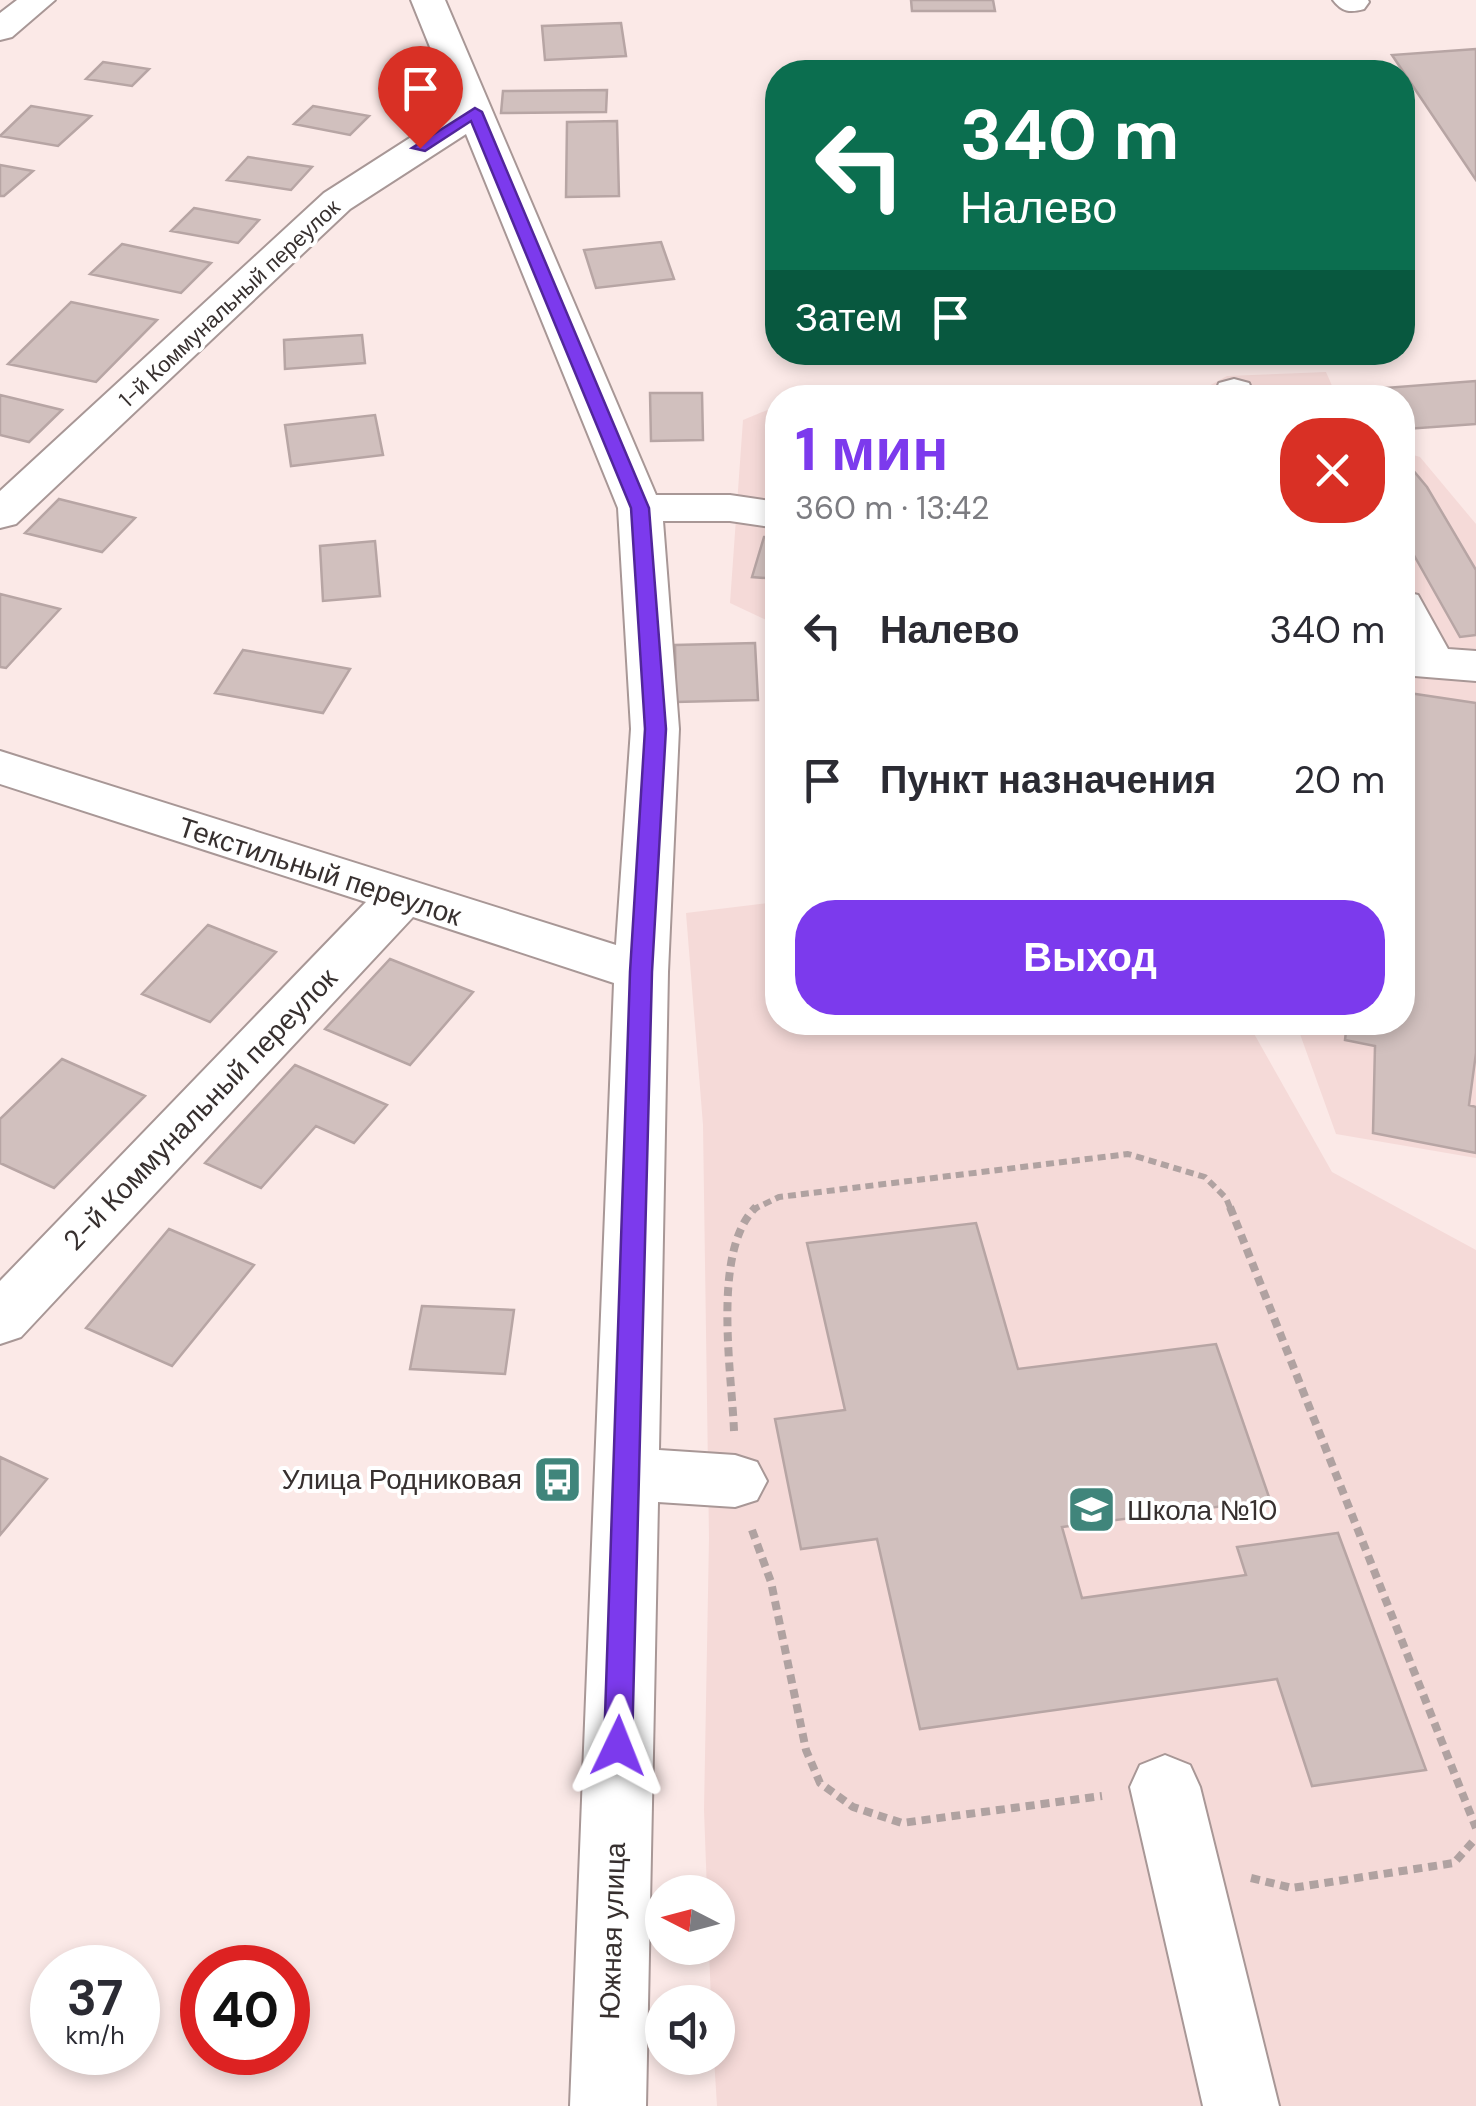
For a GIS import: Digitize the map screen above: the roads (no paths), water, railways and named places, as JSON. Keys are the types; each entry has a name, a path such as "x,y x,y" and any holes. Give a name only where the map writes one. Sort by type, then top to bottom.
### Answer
{"street":[{"path":"0,30 38,0"},
{"name":"Южная улица","path":"428,0 640,508 656,729 641,972 608,2106"},
{"name":"1-й Коммунальный переулок","path":"0,515 337,202 475,112"},
{"path":"640,508 730,508 765,513"},
{"path":"1415,627 1437,664"},
{"name":"Текстильный переулок","path":"0,767 641,972"},
{"name":"2-й Коммунальный переулок","path":"0,1320 401,898"},
{"path":"629,1474 735,1481"},
{"path":"1165,1787 1241,2106"}],"place":[{"name":"Улица Родниковая","path":"557,1479"},
{"name":"Школа №10","path":"1092,1510"}]}
